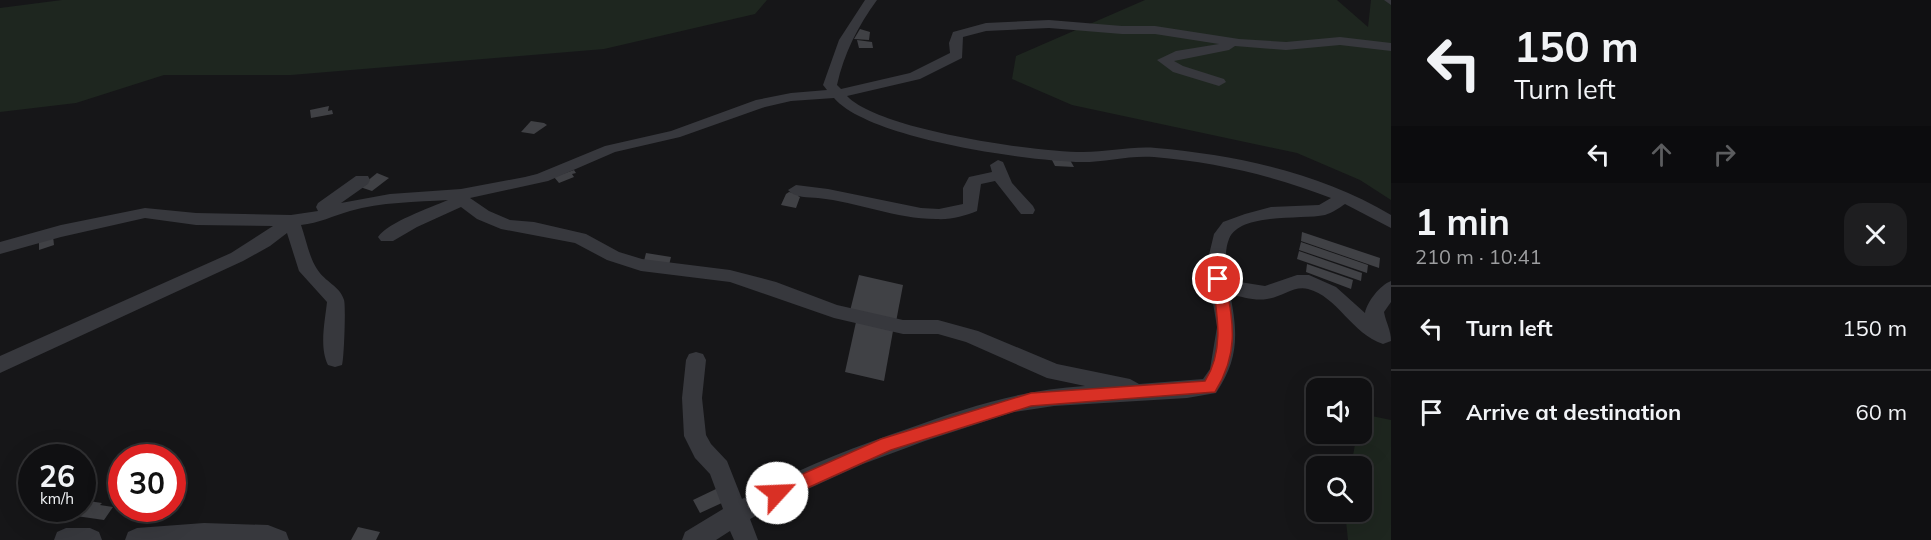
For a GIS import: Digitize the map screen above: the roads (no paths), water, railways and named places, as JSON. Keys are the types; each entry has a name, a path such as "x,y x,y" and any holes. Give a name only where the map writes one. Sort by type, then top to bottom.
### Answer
{"street":[{"path":"871,0 859,16 834,68 830,85 835,94 851,107 909,130 1001,149 1082,157 1142,152 1202,158 1272,172 1343,198 1391,222"},
{"path":"0,248 61,231 145,213 196,219 294,220 315,218 348,206 390,199 462,197 542,178 610,149 649,141 761,103 792,97 835,94 915,76 957,55 955,43 957,35 986,27 1049,24 1122,30 1155,30 1239,43 1286,46 1340,41 1391,47"},
{"path":"1219,82 1178,69 1164,60 1181,54 1239,43"},
{"path":"649,141 665,124"},
{"path":"1001,149 998,163 999,175 1027,210"},
{"path":"796,190 833,195 904,210 951,214 971,207 971,188 975,182 999,175"},
{"path":"0,365 237,257 264,242 294,220 333,202 362,180"},
{"path":"387,237 462,197"},
{"path":"462,197 483,215 507,225 580,238 613,256 641,266 730,276 769,287 834,312 903,327 938,327 981,340 1054,372 1161,392"},
{"path":"694,540 735,513 887,444 1019,403 1031,400 1209,387 1220,371 1227,327 1219,285 1217,259 1220,238 1230,226 1271,212 1322,210 1343,198"},
{"path":"294,220 308,271 322,287 332,293 336,302 333,344 335,359"},
{"path":"1219,285 1263,293 1295,282 1313,283 1341,303 1373,332 1387,340"},
{"path":"1387,340 1377,326 1374,311 1391,288"},
{"path":"696,360 692,398 694,436 703,451 719,468 746,540"},
{"path":"137,540 204,535 268,537 277,540"},
{"path":"66,540 90,540"}]}
